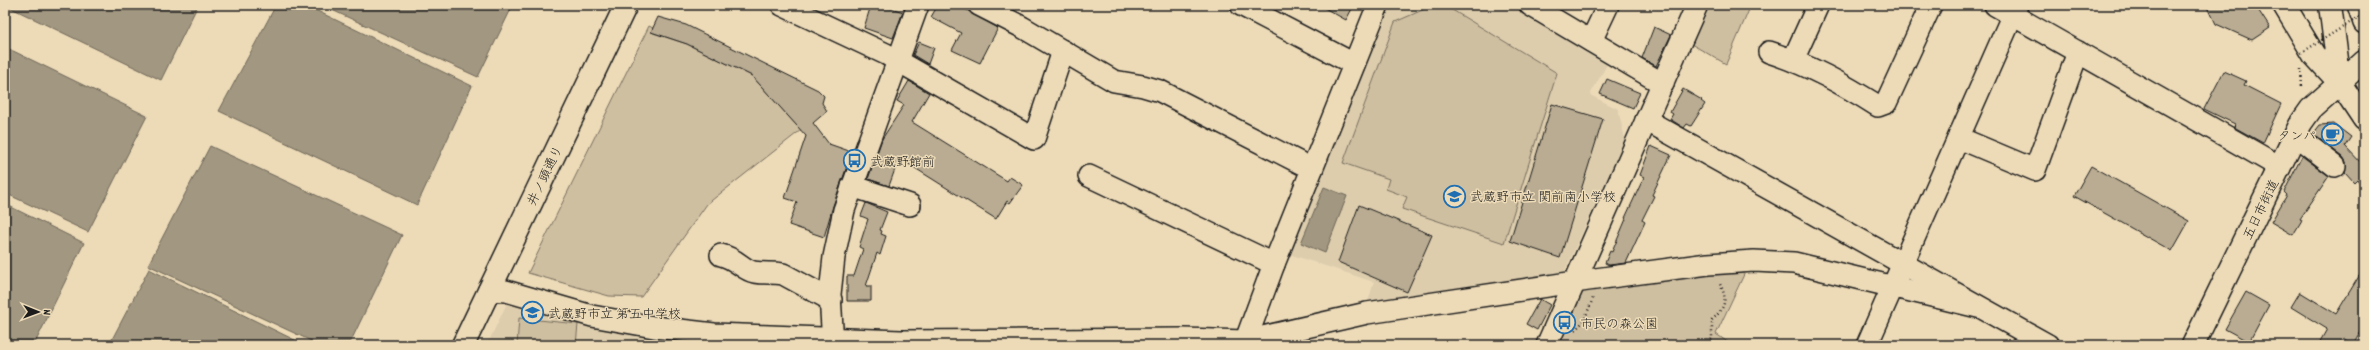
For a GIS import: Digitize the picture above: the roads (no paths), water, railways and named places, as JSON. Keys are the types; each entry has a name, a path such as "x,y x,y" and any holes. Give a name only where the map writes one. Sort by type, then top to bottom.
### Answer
{"main road":[{"name":"井ノ頭通り","path":"463,345 488,290 626,5"},
{"path":"2284,5 2314,55 2340,82 2364,119"},
{"path":"2330,5 2340,82"},
{"name":"五日市街道","path":"2193,345 2295,135 2311,109 2340,82"}],"street":[{"path":"782,5 886,54 1034,139 1063,51"},
{"path":"833,342 831,300 834,257 844,210 918,5"},
{"path":"979,5 1114,81 1160,91 1312,169"},
{"path":"1241,5 1354,64"},
{"path":"1245,343 1274,264 1378,5"},
{"path":"1530,5 1663,84"},
{"path":"1591,41 1608,5"},
{"path":"1547,345 1697,5"},
{"path":"1793,60 1818,5"},
{"path":"1770,52 1832,77 1878,106 1886,103 1931,5"},
{"path":"2358,5 2364,23"},
{"path":"1868,345 1959,138 2008,8 2078,52 2280,167"},
{"path":"1959,138 2034,170 2078,52"},
{"path":"2340,82 2364,60"},
{"path":"1646,120 2048,345"},
{"path":"2295,135 2335,166"},
{"path":"1089,176 1274,264"},
{"path":"852,186 910,205"},
{"path":"721,255 730,257 755,272 783,274 831,300"},
{"path":"488,290 506,291 585,314 654,327 714,334 833,342 901,343 1245,343 1367,313 1708,264 1754,261 1794,263 1894,285 1978,307"}],"place":[{"name":"タンパ","path":"2332,135"},
{"name":"武蔵野館前","path":"854,161"},
{"name":"武蔵野市立 関前南小学校","path":"1454,196"},
{"name":"武蔵野市立 第五中学校","path":"533,313"},
{"name":"市民の森公園","path":"1565,323"}]}
